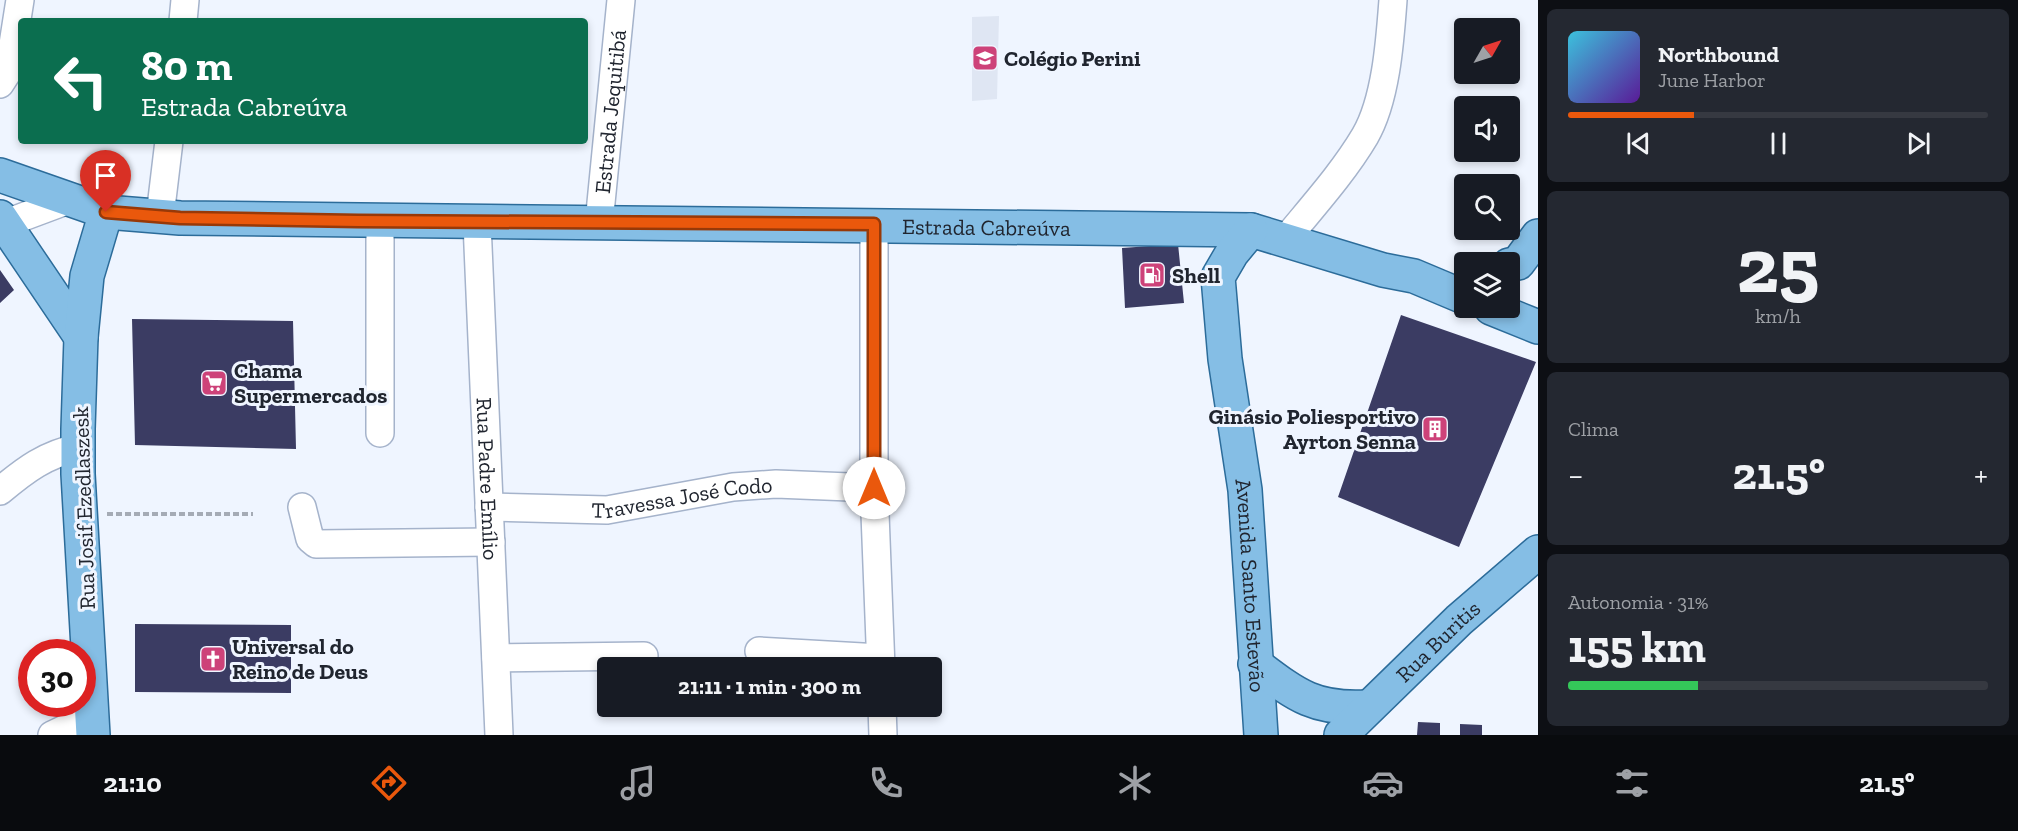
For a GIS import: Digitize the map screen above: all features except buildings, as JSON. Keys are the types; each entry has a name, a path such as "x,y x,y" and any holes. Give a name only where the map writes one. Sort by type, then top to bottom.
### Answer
{"main road":[{"name":"Estrada Cabreúva","path":"0,176 106,212 160,216 477,223 874,224 1251,230 1383,270 1414,276 1454,293"},
{"name":"Rua Josif Ezedlaszesk","path":"93,726 78,448 81,337 87,276 106,212"},
{"path":"2,223 81,337"},
{"name":"Avenida Santo Estevão","path":"1251,230 1232,253 1218,277 1225,359 1245,490 1261,735"},
{"path":"1522,266 1538,236"},
{"path":"1414,276 1454,274"},
{"path":"1516,318 1538,327"},
{"name":"Rua Buritis","path":"1341,735 1367,707 1459,620 1538,552"},
{"path":"1255,664 1294,694 1338,709 1367,707"}],"street":[{"path":"0,84 9,70 20,0"},
{"path":"183,18 185,0"},
{"name":"Estrada Jequitibá","path":"599,223 621,0"},
{"path":"1286,239 1336,178 1366,134 1380,93 1389,42 1393,0"},
{"path":"160,216 169,144"},
{"path":"2,223 70,199"},
{"path":"380,221 380,433"},
{"name":"Rua Padre Emílio","path":"477,223 499,735"},
{"path":"874,224 874,488 880,657"},
{"path":"0,491 32,465 56,453 78,448"},
{"name":"Travessa José Codo","path":"489,507 607,510 662,498 733,487 776,484 874,488"},
{"path":"302,507 310,539 316,544 491,543"},
{"path":"759,651 820,657"},
{"path":"496,658 644,656"},
{"path":"882,717 883,735"},
{"path":"52,735 93,726"}],"path":[{"path":"82,514 254,514"}],"shaded area":[{"name":"Colégio Perini","path":"999,16 997,99 972,101 972,17"}],"place":[{"name":"Colégio Perini","path":"985,58"},
{"name":"Shell","path":"1152,275"},
{"name":"Chama Supermercados","path":"214,383"},
{"name":"Ginásio Poliesportivo Ayrton Senna","path":"1435,429"},
{"name":"Universal do Reino de Deus","path":"213,659"}],"route":[{"path":"106,212 180,218 358,221 874,224 874,488"}]}
